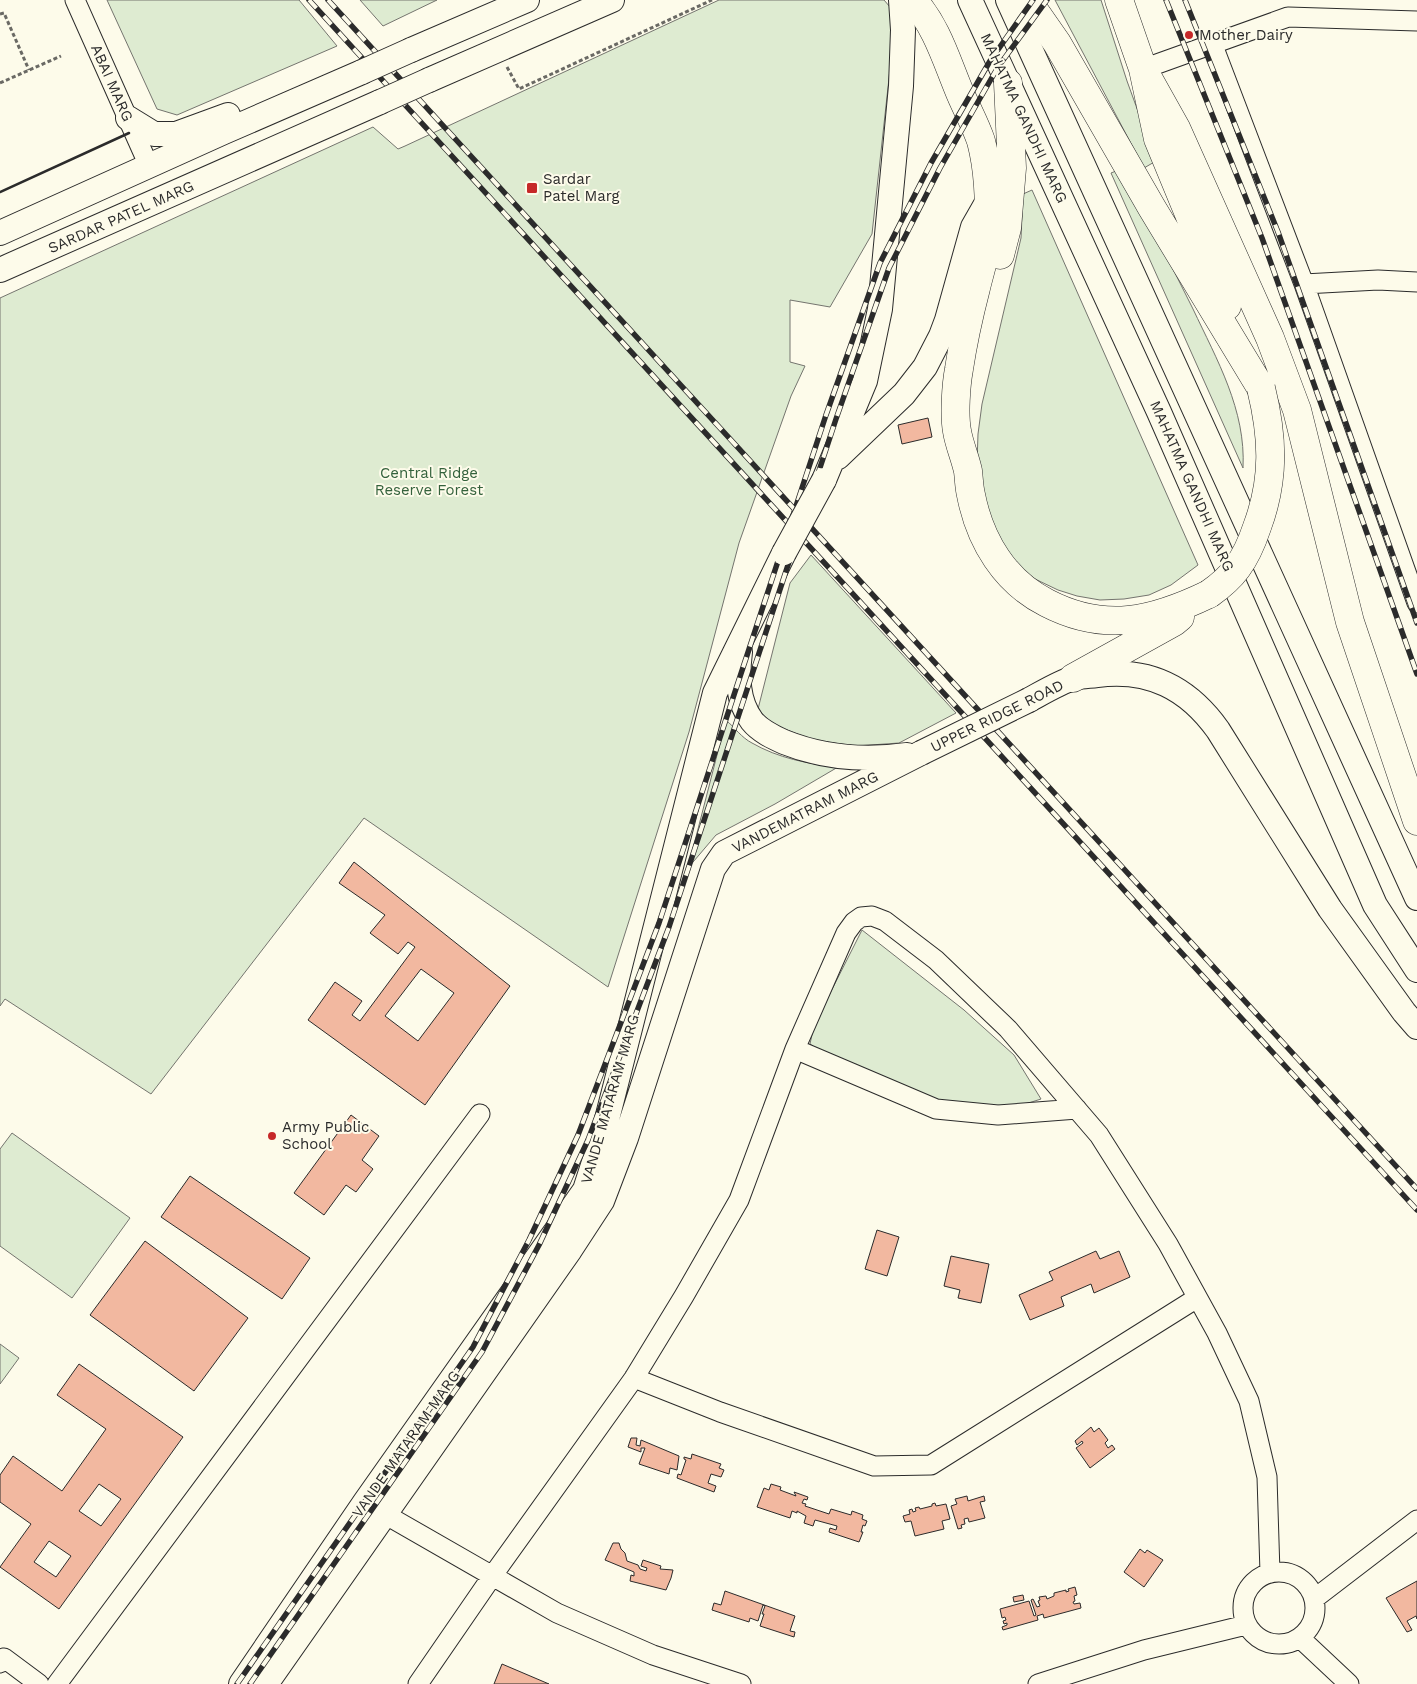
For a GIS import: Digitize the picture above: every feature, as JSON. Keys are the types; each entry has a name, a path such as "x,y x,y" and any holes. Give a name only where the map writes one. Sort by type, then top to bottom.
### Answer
{"highway":[{"path":"913,0 935,30 984,155 988,199 988,234 958,372 957,430 980,528 996,559 1009,575 1038,599 1060,610 1089,619 1118,622 1142,619 1164,613 1209,594"},
{"path":"1027,0 1057,43 1152,208 1261,388"},
{"path":"1073,678 1174,622 1223,583 1236,570 1247,553 1258,523 1268,491 1270,471 1270,434 1261,388 1158,139 1143,69 1119,0"},
{"path":"1143,69 1176,128 1270,338 1297,410 1350,622 1417,821"},
{"path":"968,471 970,395 985,313 1007,228 1012,168 1008,83"}],"main road":[{"path":"468,27 487,0"},
{"path":"0,234 322,89 527,0"},
{"name":"SARDAR PATEL MARG","path":"0,270 612,0"},
{"path":"828,471 865,381 880,309 901,86 903,30 901,0"},
{"name":"MAHATMA GANDHI MARG","path":"970,0 1163,421 1375,905 1417,970"},
{"path":"1008,0 1417,898"},
{"path":"128,118 154,134 176,134 328,78 355,75"},
{"path":"828,471 904,394 925,367 947,320 973,226 988,199"},
{"name":"VANDE MATARAM MARG","path":"241,1684 365,1502 585,1190 604,1131 714,693 784,553 828,471"},
{"path":"741,640 738,682 742,701 753,723 769,735 795,746 834,756 875,758 922,754"},
{"name":"UPPER RIDGE ROAD","path":"922,754 1073,678 1117,672 1147,677 1175,689 1199,707 1209,718 1330,909 1404,1012 1417,1027"},
{"name":"VANDEMATRAM MARG","path":"678,975 713,869 724,853 922,754"},
{"name":"VANDE MATARAM MARG","path":"266,1684 570,1250 602,1200 626,1138 678,975"}],"street":[{"name":"ABAI MARG","path":"75,0 149,166"},
{"path":"1143,69 1288,17 1417,21"},
{"path":"1212,43 1304,284 1417,603"},
{"path":"1304,284 1378,280 1417,282"},
{"path":"418,1684 493,1575 634,1378 684,1296 739,1200 795,1049 846,933 854,922 861,917 872,916 885,921 936,960 1008,1030 1099,1135 1168,1244 1217,1333 1249,1401 1268,1477 1270,1573"},
{"path":"795,1049 936,1108 998,1115 1077,1109"},
{"path":"57,1684 480,1114"},
{"path":"634,1378 720,1412 874,1466 931,1465 1197,1298"},
{"path":"365,1502 384,1515 493,1575 557,1613 653,1656 741,1684"},
{"path":"1314,1599 1417,1520"},
{"path":"1281,1572 1297,1577 1310,1589 1314,1599 1314,1619 1300,1638 1291,1642 1277,1644 1261,1640 1246,1625 1243,1615 1243,1602 1247,1591 1260,1577 1270,1573 1281,1572"},
{"path":"1038,1684 1144,1650 1246,1625"},
{"path":"1300,1638 1349,1684"},
{"path":"0,1663 4,1658 40,1684"}],"path":[{"path":"507,46 519,89 712,0"},
{"path":"0,14 4,13 29,70"},
{"path":"0,82 62,56"}],"green space":[{"path":"107,0 299,0 337,46 177,115 157,109"},
{"path":"360,0 437,0 383,26"},
{"name":"Central Ridge Reserve Forest","path":"719,0 884,0 896,14 872,234 830,307 790,300 790,362 805,366 791,396 739,543 689,732 608,987 364,818 151,1094 5,999 0,1006 0,298 373,127 398,149"},
{"path":"1055,0 1101,0 1127,81 1156,161 1144,168"},
{"path":"1121,169 1220,366 1235,406 1240,426 1243,468 1111,173"},
{"path":"1032,190 1198,565 1171,585 1149,595 1100,600 1058,590 1035,579 1012,561 987,520 977,463 982,404 1021,238 1023,194"},
{"path":"811,555 956,713 899,743 856,746 812,740 772,724 758,709 790,583"},
{"path":"726,720 748,741 772,753 804,762 838,767 775,804 716,835 688,868"},
{"path":"862,930 964,1010 1014,1055 1041,1099 1016,1107 940,1105 824,1054 810,1044 814,1025"},
{"path":"12,1133 130,1218 72,1298 0,1246 0,1149"},
{"path":"0,1344 19,1358 0,1384"}],"building":[{"path":"928,418 932,437 902,444 898,425"},
{"path":"354,862 510,986 425,1105 308,1020 335,982 362,1001 352,1015 360,1021 415,947 408,942 398,954 370,933 385,915 339,883","holes":["421,969 454,993 418,1041 385,1016"]},
{"path":"351,1115 379,1136 362,1160 373,1169 356,1192 346,1185 324,1215 294,1193"},
{"path":"190,1176 310,1258 282,1299 161,1217"},
{"path":"877,1230 899,1237 887,1276 865,1269"},
{"path":"145,1241 248,1318 194,1391 90,1315"},
{"path":"1096,1251 1100,1259 1119,1251 1130,1277 1094,1293 1091,1284 1061,1297 1064,1306 1030,1320 1019,1295 1053,1280 1049,1272"},
{"path":"951,1256 989,1264 981,1303 958,1298 960,1290 944,1286"},
{"path":"79,1364 183,1437 59,1609 0,1567 31,1524 0,1502 0,1475 13,1456 62,1491 106,1429 57,1395","holes":["99,1484 121,1499 101,1526 79,1511","49,1541 71,1556 56,1577 34,1562"]},
{"path":"1091,1427 1094,1432 1099,1428 1108,1440 1105,1443 1108,1448 1112,1445 1115,1449 1090,1468 1076,1448 1083,1443 1082,1441 1077,1445 1075,1441"},
{"path":"631,1438 637,1438 636,1445 640,1446 641,1440 679,1456 677,1470 670,1468 669,1474 639,1464 645,1448 641,1448 641,1452 628,1447"},
{"path":"692,1454 721,1464 719,1468 724,1470 721,1477 711,1474 708,1483 716,1486 714,1492 677,1478 678,1474 681,1475 686,1460 684,1457 691,1459"},
{"path":"771,1484 781,1487 780,1490 796,1496 794,1492 808,1497 802,1503 806,1504 805,1506 829,1514 831,1509 851,1515 852,1511 863,1515 862,1519 867,1521 865,1526 863,1525 861,1532 863,1532 859,1542 829,1532 830,1528 836,1530 837,1526 815,1520 813,1526 804,1523 806,1516 797,1511 797,1513 792,1511 790,1518 757,1507 764,1488 769,1490"},
{"path":"967,1496 968,1501 984,1496 985,1501 980,1502 985,1518 969,1522 968,1518 964,1519 965,1524 961,1525 962,1528 958,1529 951,1506 957,1504 955,1499"},
{"path":"935,1503 936,1506 946,1504 950,1519 942,1521 944,1529 915,1536 911,1521 905,1522 903,1516 910,1514 909,1510 912,1509 913,1512 916,1511 915,1508 919,1507 920,1509 932,1506"},
{"path":"613,1543 619,1543 627,1561 638,1565 640,1569 646,1571 647,1568 641,1566 643,1560 661,1566 660,1569 673,1570 666,1590 630,1581 631,1575 634,1576 634,1572 605,1560"},
{"path":"1140,1549 1145,1553 1147,1550 1163,1560 1144,1587 1124,1572"},
{"path":"1417,1581 1417,1619 1416,1616 1407,1621 1412,1630 1407,1632 1386,1598"},
{"path":"1075,1587 1077,1595 1074,1596 1075,1601 1073,1602 1074,1604 1080,1603 1081,1608 1044,1618 1043,1614 1037,1616 1038,1620 1003,1630 1002,1627 1007,1625 1007,1623 1004,1624 1003,1621 1006,1620 1005,1617 1002,1618 1000,1609 1029,1601 1034,1616 1036,1615 1031,1600 1033,1599 1037,1607 1040,1606 1039,1597 1046,1596 1047,1599 1054,1596 1054,1593 1066,1590 1066,1592 1069,1591 1068,1589"},
{"path":"725,1591 795,1616 790,1631 795,1632 794,1637 760,1626 764,1614 762,1614 765,1606 763,1605 758,1621 750,1618 749,1622 712,1610 714,1603 721,1605"},
{"path":"1023,1595 1024,1600 1014,1602 1013,1597"},
{"path":"502,1664 549,1684 494,1684"}],"railway":[{"path":"309,0 1417,1210"},
{"path":"328,0 1417,1189"},
{"path":"237,1684 473,1347 529,1240 578,1135 659,923 826,415 880,263 931,163 990,61 1033,0"},
{"path":"250,1684 482,1352 539,1245 588,1140 669,927 836,419 889,268 940,168 998,67 1047,0"},
{"path":"1166,0 1262,238 1417,674"},
{"path":"1185,0 1278,232 1417,623"}],"wall":[{"path":"0,192 129,133"}],"place":[{"name":"Mother Dairy","path":"1189,35"},
{"name":"Sardar Patel Marg","path":"532,188"},
{"name":"Army Public School","path":"272,1136"}]}
